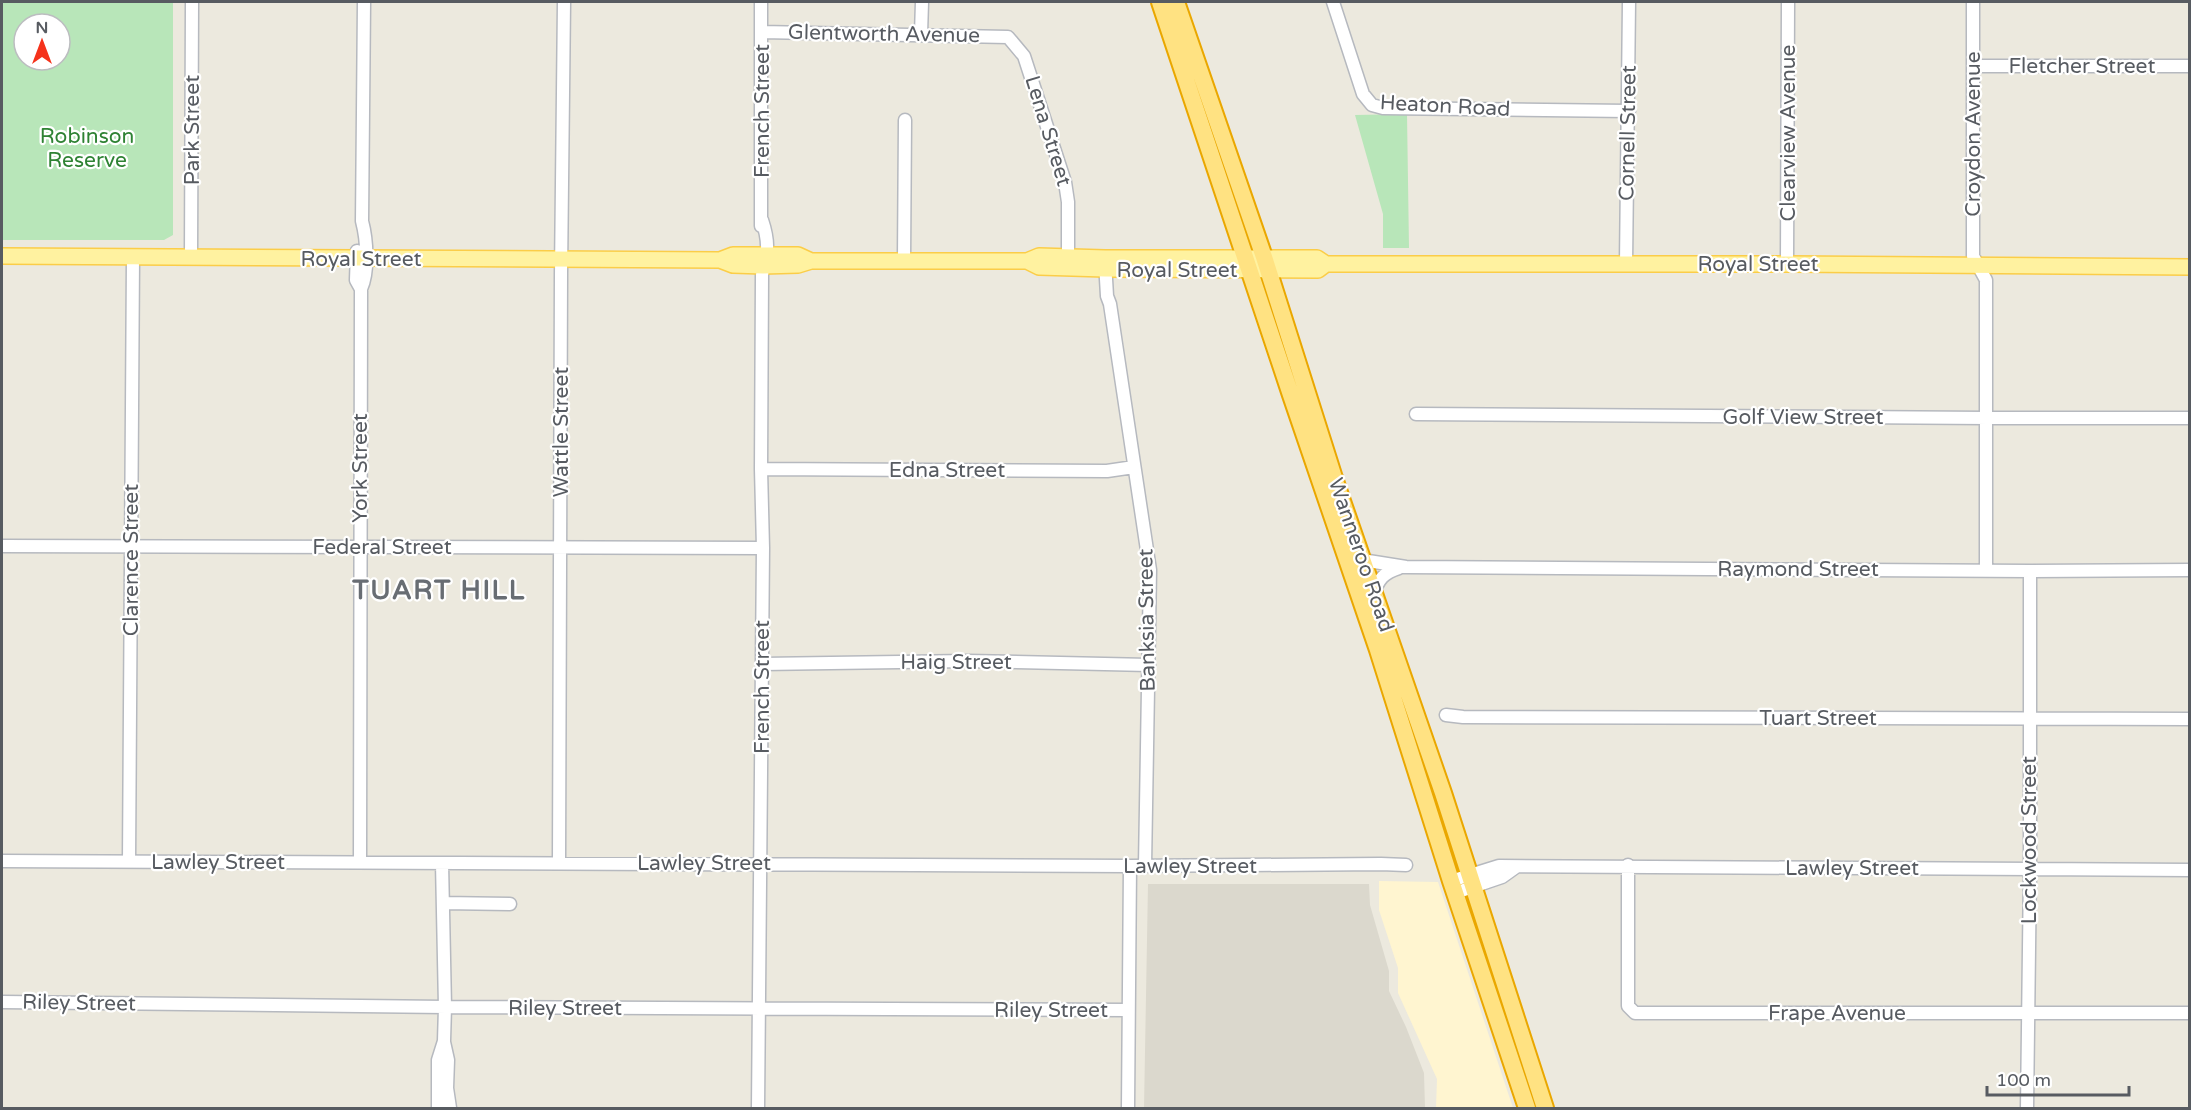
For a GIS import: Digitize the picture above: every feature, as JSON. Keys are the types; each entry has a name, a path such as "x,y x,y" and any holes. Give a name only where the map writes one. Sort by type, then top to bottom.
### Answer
{"highway":[{"name":"Wanneroo Road","path":"1160,2 1375,639 1453,887 1527,1108"},
{"name":"Wanneroo Road","path":"1176,2 1266,264 1373,594 1513,1005 1545,1108"},
{"path":"1481,910 1498,983 1498,993 1492,1002"},
{"path":"1510,1058 1506,1012 1513,1005"}],"main road":[{"name":"Royal Street","path":"2,256 720,260 733,255 763,259 798,255 811,261 1027,261 1039,267 1068,262 1266,264 1317,258 1326,264 2190,267"}],"street":[{"name":"Park Street","path":"191,258 192,2"},
{"name":"York Street","path":"360,862 361,289 356,280 361,259 357,231 362,221 364,2"},
{"name":"Wattle Street","path":"559,862 564,2"},
{"name":"French Street","path":"758,1108 762,864 763,548 761,469 763,259 759,233 762,220 761,2"},
{"path":"921,34 922,2"},
{"name":"Heaton Road","path":"1333,2 1363,94 1372,105 1383,108 1629,111"},
{"name":"Cornell Street","path":"1626,264 1629,2"},
{"name":"Clearview Avenue","path":"1787,264 1788,2"},
{"name":"Croydon Avenue","path":"1974,2 1973,256 1979,266"},
{"name":"Glentworth Avenue","path":"761,32 1008,37"},
{"name":"Lena Street","path":"1008,37 1024,56 1065,182 1068,202 1068,262"},
{"name":"Fletcher Street","path":"1974,66 2190,66"},
{"path":"904,260 905,120"},
{"name":"Clarence Street","path":"129,862 133,257"},
{"name":"Banksia Street","path":"1109,264 1112,296 1110,304 1150,570 1145,866"},
{"path":"1979,266 1986,280 1986,569"},
{"name":"Golf View Street","path":"1416,414 2190,418"},
{"name":"Edna Street","path":"761,469 1107,471 1134,467"},
{"name":"Federal Street","path":"2,546 763,548"},
{"name":"Raymond Street","path":"1362,560 1406,567 2190,570"},
{"name":"Raymond Street","path":"1373,594 1383,575 1406,567"},
{"name":"Lockwood Street","path":"2027,1108 2030,571"},
{"name":"Haig Street","path":"762,664 968,662 1149,665"},
{"name":"Tuart Street","path":"1446,715 1463,717 2190,719"},
{"name":"Lawley Street","path":"2,861 1130,866 1381,864 1406,866"},
{"path":"442,863 444,1041 448,1060 447,1088 450,1108"},
{"path":"1128,1108 1130,866"},
{"name":"Lawley Street","path":"1453,887 1471,881 1499,866 2190,870"},
{"name":"Frape Avenue","path":"1628,866 1628,1006 1635,1013 2190,1013"},
{"path":"443,903 510,904"},
{"name":"Riley Street","path":"2,1002 445,1007 1128,1010"},
{"path":"438,1108 438,1060 444,1041"}],"shaded area":[{"path":"1379,881 1438,882 1513,1108 1436,1108 1437,1079 1398,993 1398,968 1379,910"},
{"path":"1148,884 1369,884 1370,905 1389,971 1389,991 1424,1073 1425,1108 1144,1108"}],"green space":[{"name":"Robinson Reserve","path":"2,2 173,2 173,235 164,240 2,240"},
{"path":"1407,114 1409,248 1383,248 1383,214 1355,115"}],"district":[{"name":"TUART HILL","path":"439,590"}]}
